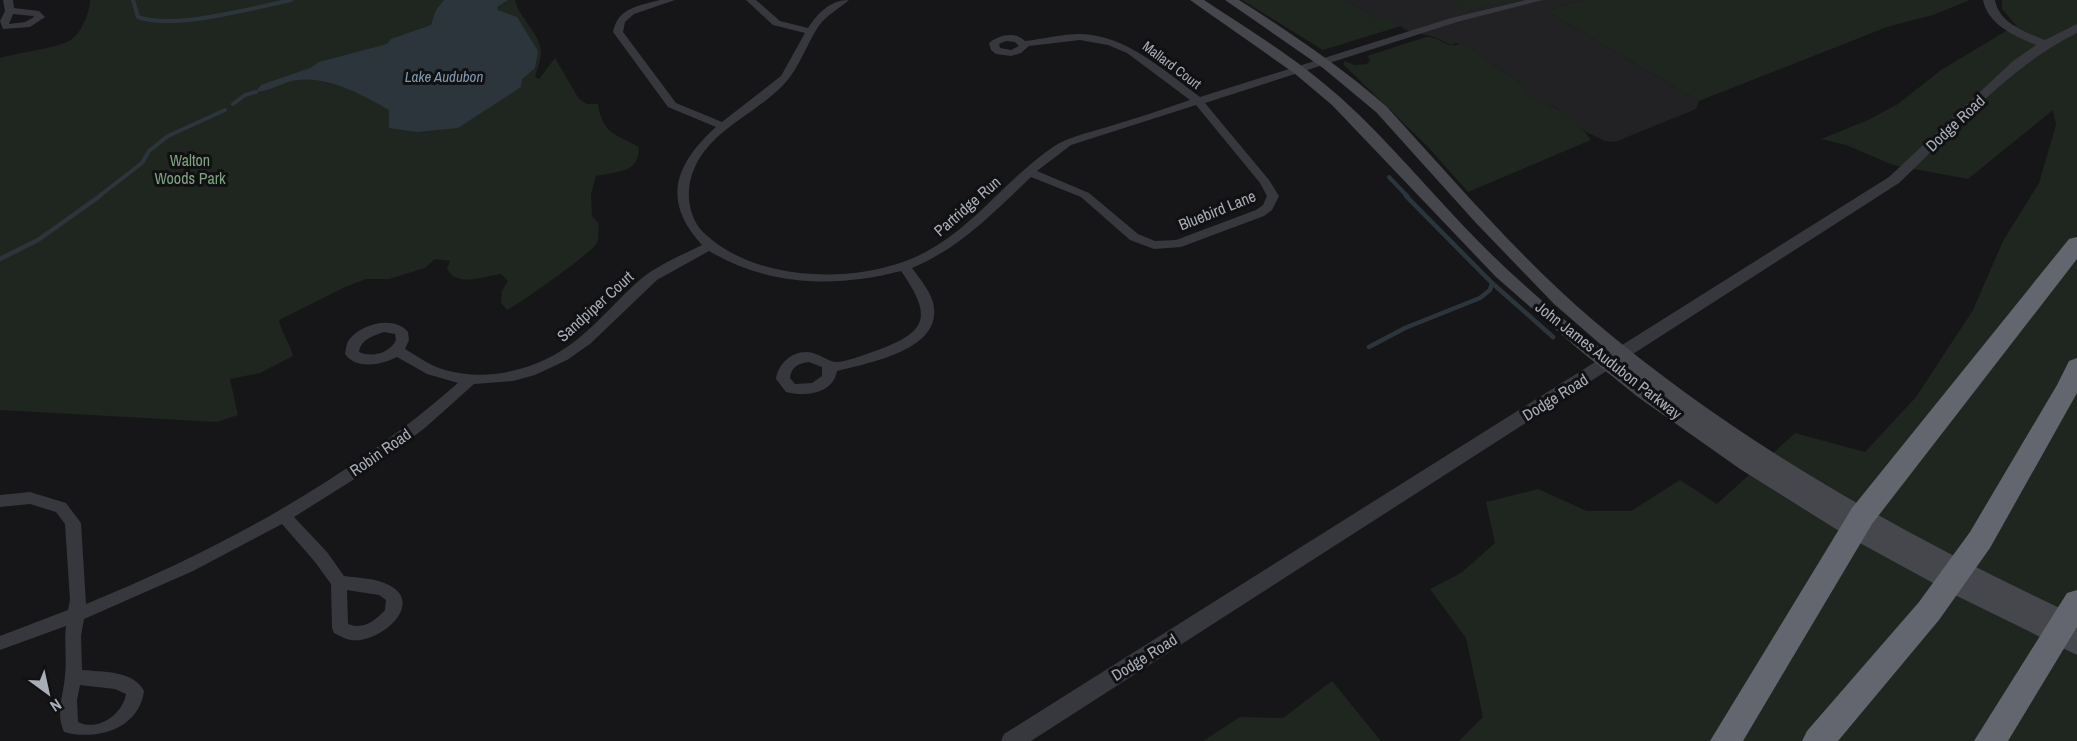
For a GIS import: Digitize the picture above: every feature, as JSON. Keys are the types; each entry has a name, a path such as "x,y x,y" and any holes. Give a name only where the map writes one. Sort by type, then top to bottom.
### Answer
{"highway":[{"path":"1726,741 1857,522 2077,244"},
{"path":"1818,741 1929,611 1980,540 2069,386 2077,367"},
{"path":"1990,741 2077,602"}],"main road":[{"name":"John James Audubon Parkway","path":"1196,0 1299,69 1354,118 1503,274 1615,359 1754,448 1857,522 1958,588 2077,645"},
{"name":"John James Audubon Parkway","path":"1231,0 1324,61 1381,109 1526,265 1587,324 1615,359"},
{"name":"John James Audubon Parkway","path":"1857,522 2077,626"}],"street":[{"path":"670,0 631,12 620,21 618,32 672,105 723,127"},
{"path":"751,0 771,22 778,26 811,31"},
{"name":"Partridge Run","path":"844,0 826,13 811,31 803,52 784,78 762,100 723,127 700,150 689,166 683,193 690,223 710,246 738,262 776,274 798,277 844,277 904,266 930,255 961,237 1050,154 1067,143 1470,15 1538,0"},
{"path":"1989,0 1990,7 2003,22 2044,44"},
{"name":"Dodge Road","path":"1012,741 1894,180 2017,64 2044,44 2077,28"},
{"name":"Mallard Court","path":"1023,44 1073,38 1110,42 1130,51 1198,101"},
{"name":"Bluebird Lane","path":"1030,172 1085,195 1134,237 1154,245 1177,244 1260,213 1272,202 1271,189 1198,101"},
{"name":"Sandpiper Court","path":"396,350 420,365 444,375 470,380 513,375 563,356 585,340 647,281 710,246"},
{"path":"830,368 900,347 921,333 929,317 929,308 904,266"},
{"name":"Robin Road","path":"0,642 75,615 156,580 283,515 377,455 451,398 470,380"},
{"path":"0,501 30,498 61,507 73,523 78,600 72,636 74,676"},
{"path":"283,515 321,557 339,582"}],"shaded area":[{"path":"1345,0 1583,0 1551,9 1548,12 1699,101 1696,109 1615,142 1605,141 1586,132 1557,108 1536,101 1524,93 1521,84 1469,47 1456,43 1451,45 1434,37 1408,31 1388,19 1374,17"}],"green space":[{"name":"Walton Woods Park","path":"90,0 515,0 540,46 541,56 535,77 539,79 555,58 579,99 587,104 598,104 607,128 639,147 638,156 631,167 625,170 596,176 591,194 592,216 599,224 597,243 592,249 507,310 501,303 502,291 508,281 501,274 471,279 457,278 447,269 450,261 435,259 425,268 389,279 366,279 345,287 279,320 293,356 260,373 230,379 238,415 217,422 0,410 0,58 69,41 84,23"},
{"path":"1242,0 1345,0 1374,17 1388,19 1401,26 1323,50"},
{"path":"1452,0 1518,0 1465,11"},
{"path":"1583,0 1970,0 1933,15 1887,27 1699,101 1548,12 1551,9"},
{"path":"2002,0 2077,0 2077,741 1459,741 1483,717 1466,638 1430,589 1461,573 1495,543 1486,502 1538,489 1587,511 1631,511 1680,480 1717,504 1795,433 1865,452 1916,397 1973,310 2003,241 2039,183 2056,125 2053,110 1968,179 1893,165 1846,145 1821,139 1868,120 1898,104 1941,70 2016,25 2002,9"},
{"path":"1426,37 1450,45 1462,44 1469,47 1521,84 1530,97 1570,117 1591,140 1468,192 1428,147 1344,65 1344,61 1355,65 1367,64 1370,60 1367,56"},
{"path":"1332,681 1381,741 1203,741 1240,717 1283,718"}],"water":[{"name":"Lake Audubon","path":"444,0 508,0 497,7 498,10 517,17 538,51 535,68 522,79 521,87 458,128 417,132 389,128 389,110 357,93 321,81 297,80 256,92 261,85 310,68 319,62 387,44 391,39 431,25 436,10"}],"waterway":[{"path":"133,0 138,17 172,21 214,16 291,0"},
{"path":"233,104 245,95 256,92"},
{"path":"98,197 142,163 149,151 168,136 225,110"},
{"path":"1389,177 1408,197"},
{"path":"0,259 38,240 100,196"},
{"path":"1406,196 1492,283"},
{"path":"1369,347 1405,328 1480,298 1490,290 1492,283"},
{"path":"1492,283 1553,337"}]}
